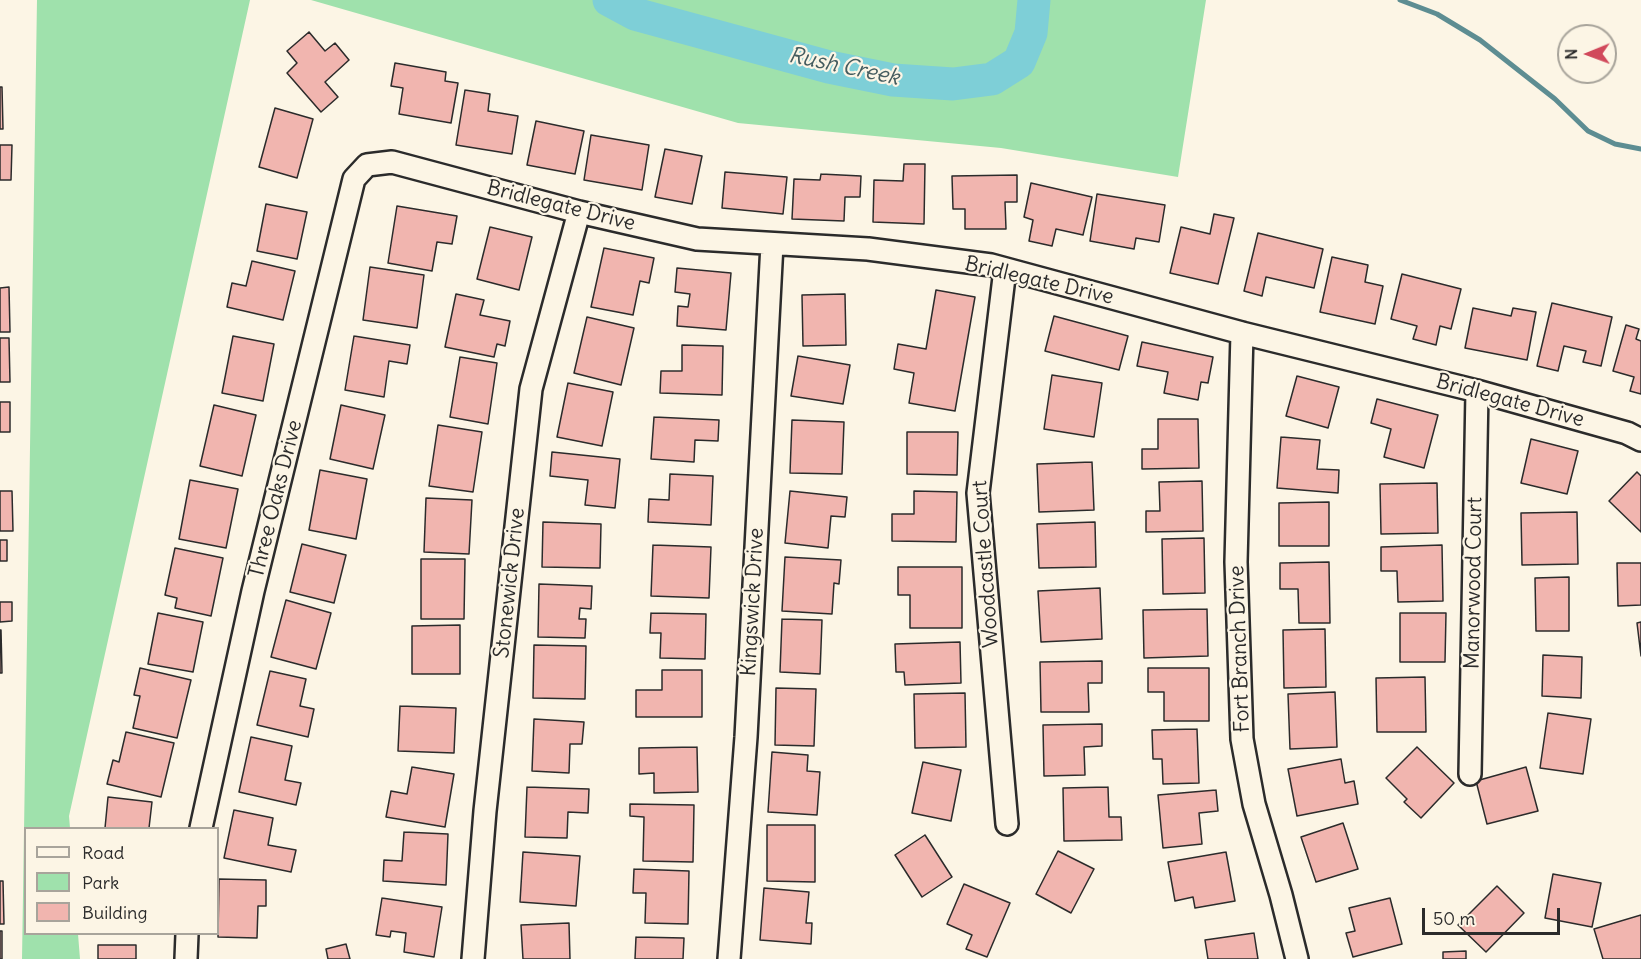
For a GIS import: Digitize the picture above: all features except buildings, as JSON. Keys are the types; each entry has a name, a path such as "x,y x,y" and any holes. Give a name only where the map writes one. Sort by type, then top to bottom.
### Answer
{"street":[{"name":"Bridlegate Drive","path":"359,171 367,165 392,162 579,212 697,239 868,249 991,265 1242,333 1478,391 1627,433 1641,440"},
{"name":"Three Oaks Drive","path":"201,827 253,591 354,179 359,171"},
{"name":"Stonewick Drive","path":"473,959 485,811 531,389 579,212"},
{"name":"Kingswick Drive","path":"729,959 746,737 772,244"},
{"name":"Woodcastle Court","path":"1005,269 978,494 1007,824"},
{"name":"Fort Branch Drive","path":"1242,333 1236,562 1242,739 1254,804 1297,959"},
{"name":"Manorwood Court","path":"1470,774 1478,391"},
{"path":"186,959 187,935"}],"green space":[{"path":"37,0 250,0 69,816 70,827 24,827"},
{"path":"311,0 1206,0 1178,177 1001,148 738,123"},
{"path":"24,831 24,935 78,935 80,959 22,959"}],"waterway":[{"name":"Rush Creek","path":"609,0 635,14 829,67 893,80 953,84 992,79 1019,62 1031,33 1034,0"},
{"path":"1400,0 1437,14 1480,40 1555,99 1588,131 1615,144 1641,149"}]}
